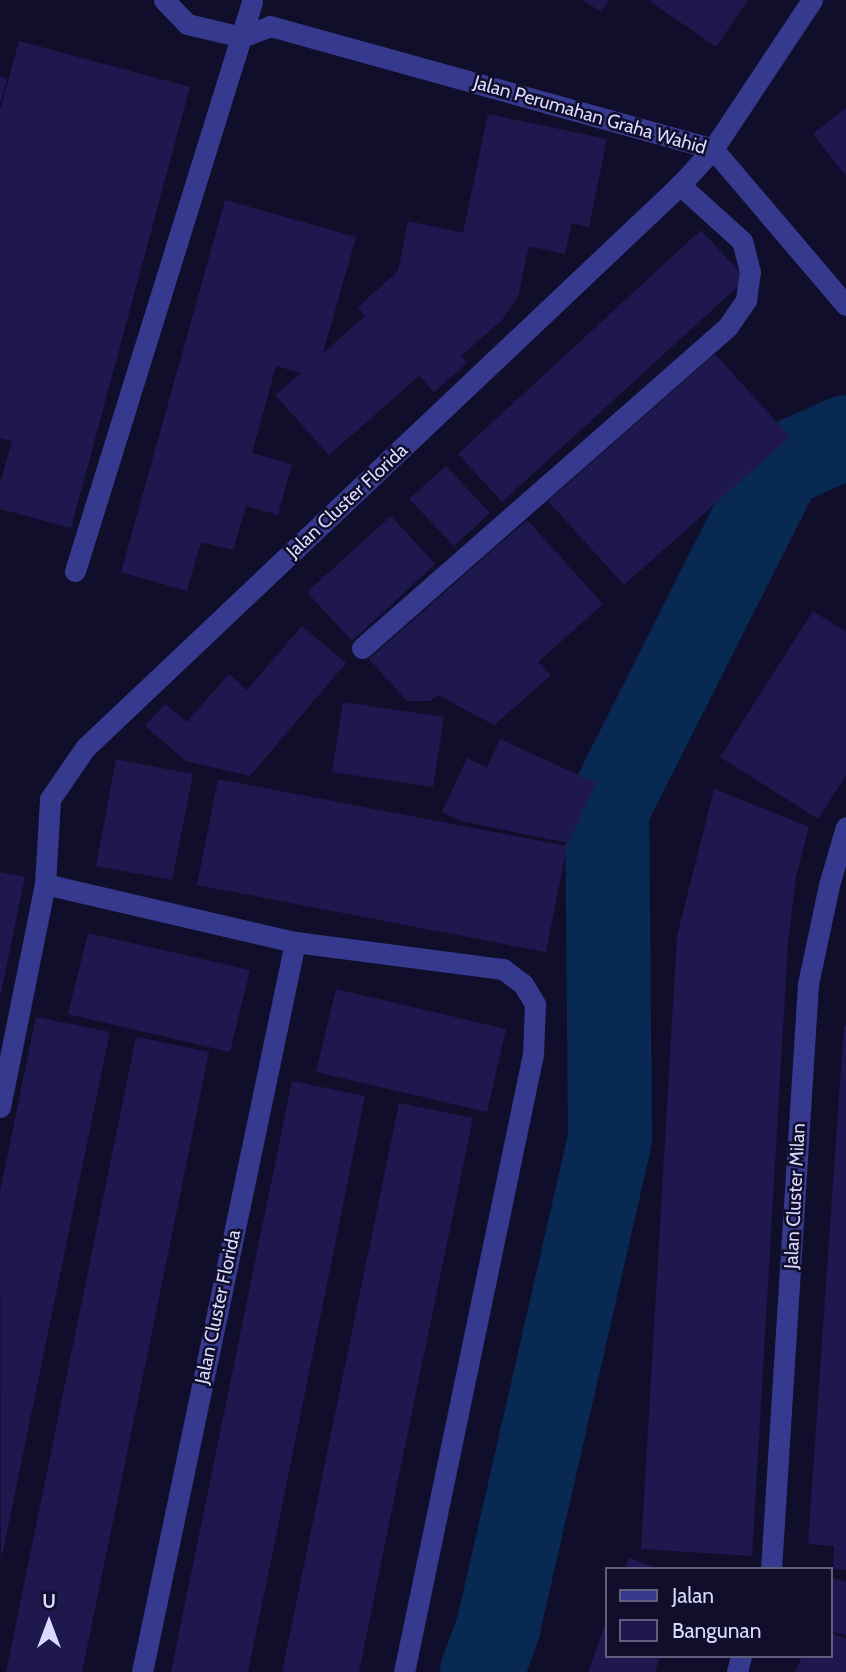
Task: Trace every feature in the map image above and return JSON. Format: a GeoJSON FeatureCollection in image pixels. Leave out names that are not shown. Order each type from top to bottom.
{"type":"FeatureCollection","features":[{"type":"Feature","properties":{"kind":"street"},"geometry":{"type":"LineString","coordinates":[[164,0],[187,24],[242,37],[270,26],[250,1]]}},
{"type":"Feature","properties":{"kind":"street","name":"Jalan Cluster Florida"},"geometry":{"type":"LineString","coordinates":[[0,1107],[45,884],[50,799],[85,748],[680,185],[713,149],[812,0]]}},
{"type":"Feature","properties":{"kind":"street"},"geometry":{"type":"LineString","coordinates":[[75,571],[242,37],[250,1]]}},
{"type":"Feature","properties":{"kind":"street","name":"Jalan Perumahan Graha Wahid"},"geometry":{"type":"LineString","coordinates":[[270,26],[713,149],[846,305]]}},
{"type":"Feature","properties":{"kind":"street"},"geometry":{"type":"LineString","coordinates":[[362,648],[728,326],[746,300],[750,272],[742,241],[680,185]]}},
{"type":"Feature","properties":{"kind":"street","name":"Jalan Cluster Milan"},"geometry":{"type":"LineString","coordinates":[[771,1567],[808,984],[829,885],[846,827]]}},
{"type":"Feature","properties":{"kind":"street"},"geometry":{"type":"LineString","coordinates":[[45,884],[295,942],[503,969],[523,984],[535,1004],[533,1054],[404,1672]]}},
{"type":"Feature","properties":{"kind":"street","name":"Jalan Cluster Florida"},"geometry":{"type":"LineString","coordinates":[[142,1672],[295,942]]}},
{"type":"Feature","properties":{"kind":"building"},"geometry":{"type":"Polygon","coordinates":[[[583,0],[609,0],[601,12],[583,0]]]}},
{"type":"Feature","properties":{"kind":"building"},"geometry":{"type":"Polygon","coordinates":[[[748,0],[716,47],[651,2],[748,0]]]}},
{"type":"Feature","properties":{"kind":"building"},"geometry":{"type":"Polygon","coordinates":[[[19,41],[190,87],[71,528],[0,509],[0,484],[12,441],[0,438],[0,110],[19,41]]]}},
{"type":"Feature","properties":{"kind":"building"},"geometry":{"type":"Polygon","coordinates":[[[0,77],[7,79],[1,102],[0,102],[0,77]]]}},
{"type":"Feature","properties":{"kind":"building"},"geometry":{"type":"Polygon","coordinates":[[[846,108],[846,176],[813,134],[846,108]]]}},
{"type":"Feature","properties":{"kind":"building"},"geometry":{"type":"Polygon","coordinates":[[[488,114],[607,139],[589,227],[572,223],[565,254],[529,246],[518,297],[502,320],[461,356],[467,363],[434,392],[419,376],[329,455],[275,395],[301,373],[276,366],[252,453],[292,464],[278,515],[246,506],[233,550],[201,542],[187,591],[121,572],[225,200],[356,237],[323,353],[365,316],[358,307],[398,271],[408,221],[463,233],[488,114]]]}},
{"type":"Feature","properties":{"kind":"building"},"geometry":{"type":"Polygon","coordinates":[[[701,230],[746,279],[502,502],[458,454],[701,230]]]}},
{"type":"Feature","properties":{"kind":"building"},"geometry":{"type":"Polygon","coordinates":[[[715,354],[790,437],[624,585],[548,501],[715,354]]]}},
{"type":"Feature","properties":{"kind":"building"},"geometry":{"type":"Polygon","coordinates":[[[446,466],[490,513],[454,546],[409,499],[446,466]]]}},
{"type":"Feature","properties":{"kind":"building"},"geometry":{"type":"Polygon","coordinates":[[[391,516],[435,564],[352,641],[307,592],[391,516]]]}},
{"type":"Feature","properties":{"kind":"building"},"geometry":{"type":"Polygon","coordinates":[[[527,520],[603,604],[538,662],[551,675],[494,725],[438,695],[430,701],[407,701],[369,659],[527,520]]]}},
{"type":"Feature","properties":{"kind":"building"},"geometry":{"type":"Polygon","coordinates":[[[813,611],[846,632],[846,775],[818,819],[720,757],[813,611]]]}},
{"type":"Feature","properties":{"kind":"building"},"geometry":{"type":"Polygon","coordinates":[[[302,626],[346,663],[250,776],[186,761],[145,726],[165,704],[187,722],[229,674],[247,690],[302,626]]]}},
{"type":"Feature","properties":{"kind":"building"},"geometry":{"type":"Polygon","coordinates":[[[343,702],[444,717],[433,787],[332,772],[343,702]]]}},
{"type":"Feature","properties":{"kind":"building"},"geometry":{"type":"Polygon","coordinates":[[[500,739],[596,783],[568,843],[461,821],[442,812],[467,758],[487,768],[500,739]]]}},
{"type":"Feature","properties":{"kind":"building"},"geometry":{"type":"Polygon","coordinates":[[[116,759],[193,774],[172,880],[96,866],[116,759]]]}},
{"type":"Feature","properties":{"kind":"building"},"geometry":{"type":"Polygon","coordinates":[[[218,779],[567,846],[546,952],[197,885],[218,779]]]}},
{"type":"Feature","properties":{"kind":"building"},"geometry":{"type":"Polygon","coordinates":[[[714,789],[809,827],[796,877],[788,943],[752,1556],[641,1549],[677,936],[714,789]]]}},
{"type":"Feature","properties":{"kind":"building"},"geometry":{"type":"Polygon","coordinates":[[[0,872],[25,877],[1,993],[0,993],[0,872]]]}},
{"type":"Feature","properties":{"kind":"building"},"geometry":{"type":"Polygon","coordinates":[[[88,933],[250,970],[230,1052],[68,1014],[88,933]]]}},
{"type":"Feature","properties":{"kind":"building"},"geometry":{"type":"Polygon","coordinates":[[[336,989],[506,1029],[487,1112],[316,1072],[336,989]]]}},
{"type":"Feature","properties":{"kind":"building"},"geometry":{"type":"Polygon","coordinates":[[[36,1017],[110,1032],[1,1561],[0,1192],[36,1017]]]}},
{"type":"Feature","properties":{"kind":"building"},"geometry":{"type":"Polygon","coordinates":[[[844,1025],[846,1570],[833,1569],[834,1546],[808,1544],[844,1025]]]}},
{"type":"Feature","properties":{"kind":"building"},"geometry":{"type":"Polygon","coordinates":[[[136,1037],[209,1052],[157,1308],[82,1672],[6,1672],[136,1037]]]}},
{"type":"Feature","properties":{"kind":"building"},"geometry":{"type":"Polygon","coordinates":[[[292,1081],[365,1096],[274,1546],[248,1672],[171,1672],[292,1081]]]}},
{"type":"Feature","properties":{"kind":"building"},"geometry":{"type":"Polygon","coordinates":[[[399,1103],[473,1118],[359,1672],[282,1672],[399,1103]]]}},
{"type":"Feature","properties":{"kind":"building"},"geometry":{"type":"Polygon","coordinates":[[[629,1558],[654,1567],[626,1567],[629,1558]]]}},
{"type":"Feature","properties":{"kind":"building"},"geometry":{"type":"Polygon","coordinates":[[[832,1578],[846,1582],[846,1635],[832,1632],[832,1578]]]}},
{"type":"Feature","properties":{"kind":"building"},"geometry":{"type":"Polygon","coordinates":[[[604,1628],[604,1658],[659,1658],[655,1672],[588,1672],[604,1628]]]}},
{"type":"Feature","properties":{"kind":"building"},"geometry":{"type":"Polygon","coordinates":[[[832,1633],[846,1639],[846,1672],[795,1672],[801,1658],[832,1658],[832,1633]]]}},
{"type":"Feature","properties":{"kind":"waterway"},"geometry":{"type":"LineString","coordinates":[[482,1672],[498,1628],[610,1139],[607,810],[781,466],[846,437]]}}]}
